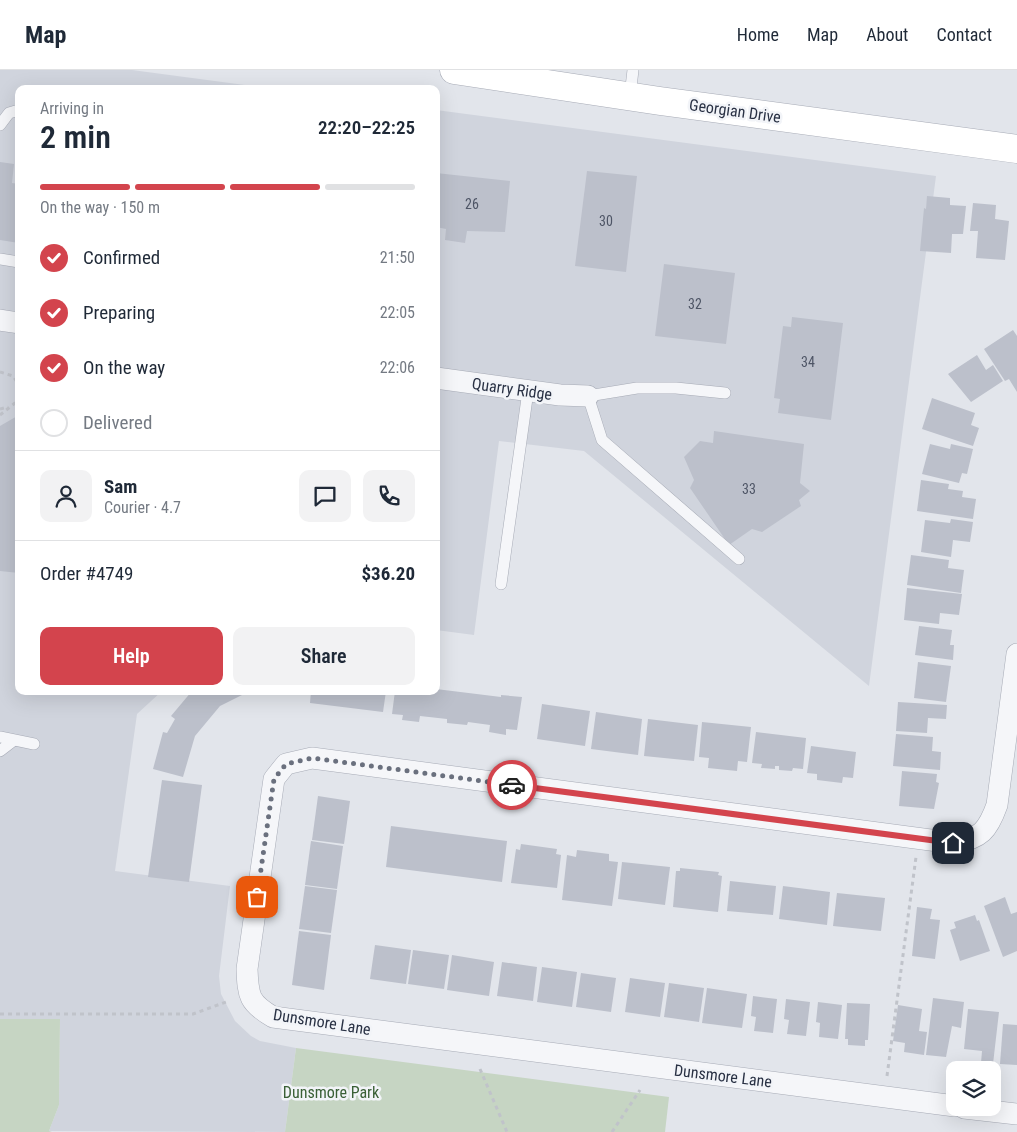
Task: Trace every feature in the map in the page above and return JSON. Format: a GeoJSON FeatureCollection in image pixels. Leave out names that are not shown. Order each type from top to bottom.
{"type":"FeatureCollection","features":[{"type":"Feature","properties":{"kind":"main road","name":"Georgian Drive"},"geometry":{"type":"LineString","coordinates":[[454,70],[632,83],[1017,148]]}},
{"type":"Feature","properties":{"kind":"street"},"geometry":{"type":"LineString","coordinates":[[0,320],[15,322]]}},
{"type":"Feature","properties":{"kind":"street","name":"Quarry Ridge"},"geometry":{"type":"LineString","coordinates":[[440,379],[560,395],[588,396]]}},
{"type":"Feature","properties":{"kind":"street","name":"Dunsmore Lane"},"geometry":{"type":"LineString","coordinates":[[946,1105],[273,1017],[258,1009],[250,997],[247,969],[274,779],[286,764],[312,758],[918,839],[953,843],[966,841],[980,834],[991,824],[997,805],[1017,654]]}},
{"type":"Feature","properties":{"kind":"street"},"geometry":{"type":"LineString","coordinates":[[1001,1112],[1017,1114]]}},
{"type":"Feature","properties":{"kind":"lane"},"geometry":{"type":"LineString","coordinates":[[0,125],[9,113],[15,111]]}},
{"type":"Feature","properties":{"kind":"lane"},"geometry":{"type":"LineString","coordinates":[[0,259],[15,261]]}},
{"type":"Feature","properties":{"kind":"lane"},"geometry":{"type":"LineString","coordinates":[[725,393],[676,388],[647,388],[588,396],[602,440],[738,559]]}},
{"type":"Feature","properties":{"kind":"lane"},"geometry":{"type":"LineString","coordinates":[[501,584],[528,391]]}},
{"type":"Feature","properties":{"kind":"lane"},"geometry":{"type":"LineString","coordinates":[[0,737],[34,744]]}},
{"type":"Feature","properties":{"kind":"lane"},"geometry":{"type":"LineString","coordinates":[[0,751],[13,741]]}},
{"type":"Feature","properties":{"kind":"path"},"geometry":{"type":"LineString","coordinates":[[0,372],[13,376],[15,379]]}},
{"type":"Feature","properties":{"kind":"path"},"geometry":{"type":"LineString","coordinates":[[0,415],[15,401]]}},
{"type":"Feature","properties":{"kind":"path"},"geometry":{"type":"LineString","coordinates":[[0,409],[10,407]]}},
{"type":"Feature","properties":{"kind":"path"},"geometry":{"type":"LineString","coordinates":[[884,1097],[918,839]]}},
{"type":"Feature","properties":{"kind":"path"},"geometry":{"type":"LineString","coordinates":[[0,1014],[193,1014],[226,1002]]}},
{"type":"Feature","properties":{"kind":"path"},"geometry":{"type":"LineString","coordinates":[[480,1069],[508,1132]]}},
{"type":"Feature","properties":{"kind":"path"},"geometry":{"type":"LineString","coordinates":[[612,1132],[640,1090]]}},
{"type":"Feature","properties":{"kind":"shaded area"},"geometry":{"type":"Polygon","coordinates":[[[0,70],[132,70],[244,85],[15,85],[15,695],[158,695],[137,714],[115,871],[230,886],[219,976],[221,994],[235,1021],[251,1036],[260,1041],[296,1048],[285,1132],[49,1131],[59,1105],[60,1019],[0,1019],[0,70]]]}},
{"type":"Feature","properties":{"kind":"shaded area"},"geometry":{"type":"Polygon","coordinates":[[[440,111],[936,176],[869,686],[584,451],[499,441],[474,635],[440,631],[440,111]]]}},
{"type":"Feature","properties":{"kind":"green space"},"geometry":{"type":"Polygon","coordinates":[[[0,1019],[60,1019],[59,1105],[49,1131],[52,1132],[0,1132],[0,1019]]]}},
{"type":"Feature","properties":{"kind":"green space","name":"Dunsmore Park"},"geometry":{"type":"Polygon","coordinates":[[[296,1048],[669,1097],[665,1132],[285,1132],[296,1048]]]}},
{"type":"Feature","properties":{"kind":"building"},"geometry":{"type":"Polygon","coordinates":[[[0,162],[14,164],[12,183],[15,183],[15,242],[0,240],[0,162]]]}},
{"type":"Feature","properties":{"kind":"building"},"geometry":{"type":"Polygon","coordinates":[[[587,171],[637,176],[626,272],[575,266],[587,171]]]}},
{"type":"Feature","properties":{"kind":"building"},"geometry":{"type":"Polygon","coordinates":[[[440,173],[510,181],[505,232],[467,231],[465,243],[445,240],[446,229],[440,228],[440,173]]]}},
{"type":"Feature","properties":{"kind":"building"},"geometry":{"type":"Polygon","coordinates":[[[927,196],[950,198],[950,205],[966,206],[963,234],[952,234],[951,253],[920,251],[927,196]]]}},
{"type":"Feature","properties":{"kind":"building"},"geometry":{"type":"Polygon","coordinates":[[[973,203],[996,205],[995,219],[1009,221],[1005,260],[976,258],[978,231],[970,231],[973,203]]]}},
{"type":"Feature","properties":{"kind":"building"},"geometry":{"type":"Polygon","coordinates":[[[664,264],[735,273],[726,344],[655,336],[664,264]]]}},
{"type":"Feature","properties":{"kind":"building"},"geometry":{"type":"Polygon","coordinates":[[[792,317],[843,323],[831,420],[778,413],[780,399],[774,398],[783,326],[791,327],[792,317]]]}},
{"type":"Feature","properties":{"kind":"building"},"geometry":{"type":"Polygon","coordinates":[[[1013,330],[1017,336],[1017,392],[1009,379],[1005,381],[984,349],[1013,330]]]}},
{"type":"Feature","properties":{"kind":"building"},"geometry":{"type":"Polygon","coordinates":[[[977,355],[986,370],[993,365],[1003,381],[971,402],[948,374],[977,355]]]}},
{"type":"Feature","properties":{"kind":"building"},"geometry":{"type":"Polygon","coordinates":[[[932,398],[975,413],[971,425],[979,428],[973,446],[922,429],[932,398]]]}},
{"type":"Feature","properties":{"kind":"building"},"geometry":{"type":"Polygon","coordinates":[[[15,417],[15,573],[0,571],[0,426],[15,417]]]}},
{"type":"Feature","properties":{"kind":"building"},"geometry":{"type":"Polygon","coordinates":[[[714,431],[804,444],[800,483],[810,491],[799,500],[801,506],[762,532],[752,529],[729,545],[690,488],[694,480],[684,457],[700,441],[713,443],[714,431]]]}},
{"type":"Feature","properties":{"kind":"building"},"geometry":{"type":"Polygon","coordinates":[[[930,444],[950,449],[951,444],[973,449],[967,474],[962,473],[959,483],[922,474],[930,444]]]}},
{"type":"Feature","properties":{"kind":"building"},"geometry":{"type":"Polygon","coordinates":[[[921,480],[949,484],[948,489],[963,491],[962,497],[976,499],[973,519],[917,511],[921,480]]]}},
{"type":"Feature","properties":{"kind":"building"},"geometry":{"type":"Polygon","coordinates":[[[951,519],[973,522],[970,542],[953,540],[951,557],[921,552],[925,520],[950,523],[951,519]]]}},
{"type":"Feature","properties":{"kind":"building"},"geometry":{"type":"Polygon","coordinates":[[[911,555],[949,560],[948,568],[964,570],[961,593],[907,585],[911,555]]]}},
{"type":"Feature","properties":{"kind":"building"},"geometry":{"type":"Polygon","coordinates":[[[907,588],[962,594],[959,615],[940,613],[939,624],[904,620],[907,588]]]}},
{"type":"Feature","properties":{"kind":"building"},"geometry":{"type":"Polygon","coordinates":[[[919,626],[952,630],[950,645],[954,645],[953,660],[915,655],[919,626]]]}},
{"type":"Feature","properties":{"kind":"building"},"geometry":{"type":"Polygon","coordinates":[[[918,662],[951,666],[946,702],[914,698],[918,662]]]}},
{"type":"Feature","properties":{"kind":"building"},"geometry":{"type":"Polygon","coordinates":[[[440,689],[501,697],[501,695],[522,697],[517,730],[506,729],[506,735],[489,732],[490,725],[468,722],[467,725],[447,723],[447,719],[420,716],[419,722],[402,720],[403,715],[392,714],[394,695],[440,695],[440,689]]]}},
{"type":"Feature","properties":{"kind":"building"},"geometry":{"type":"Polygon","coordinates":[[[189,695],[242,695],[220,706],[195,736],[183,777],[153,769],[163,732],[167,733],[175,719],[171,716],[189,695]]]}},
{"type":"Feature","properties":{"kind":"building"},"geometry":{"type":"Polygon","coordinates":[[[311,695],[385,695],[383,712],[310,703],[311,695]]]}},
{"type":"Feature","properties":{"kind":"building"},"geometry":{"type":"Polygon","coordinates":[[[898,702],[947,705],[946,719],[928,718],[927,733],[896,731],[898,702]]]}},
{"type":"Feature","properties":{"kind":"building"},"geometry":{"type":"Polygon","coordinates":[[[542,704],[590,711],[585,746],[537,739],[542,704]]]}},
{"type":"Feature","properties":{"kind":"building"},"geometry":{"type":"Polygon","coordinates":[[[596,712],[642,719],[638,755],[591,749],[596,712]]]}},
{"type":"Feature","properties":{"kind":"building"},"geometry":{"type":"Polygon","coordinates":[[[648,719],[698,725],[694,761],[644,756],[648,719]]]}},
{"type":"Feature","properties":{"kind":"building"},"geometry":{"type":"Polygon","coordinates":[[[702,722],[751,727],[747,762],[738,761],[737,771],[708,768],[709,758],[699,757],[702,722]]]}},
{"type":"Feature","properties":{"kind":"building"},"geometry":{"type":"Polygon","coordinates":[[[756,732],[806,738],[803,769],[793,768],[792,771],[779,770],[779,766],[775,766],[775,769],[761,768],[762,764],[752,763],[756,732]]]}},
{"type":"Feature","properties":{"kind":"building"},"geometry":{"type":"Polygon","coordinates":[[[896,734],[933,737],[932,751],[941,752],[940,770],[893,766],[896,734]]]}},
{"type":"Feature","properties":{"kind":"building"},"geometry":{"type":"Polygon","coordinates":[[[811,746],[856,752],[853,778],[843,777],[842,783],[817,780],[817,774],[807,773],[811,746]]]}},
{"type":"Feature","properties":{"kind":"building"},"geometry":{"type":"Polygon","coordinates":[[[902,771],[937,774],[936,782],[939,783],[934,809],[899,806],[902,771]]]}},
{"type":"Feature","properties":{"kind":"building"},"geometry":{"type":"Polygon","coordinates":[[[162,780],[202,785],[189,882],[148,877],[162,780]]]}},
{"type":"Feature","properties":{"kind":"building"},"geometry":{"type":"Polygon","coordinates":[[[318,796],[350,801],[344,844],[312,840],[318,796]]]}},
{"type":"Feature","properties":{"kind":"building"},"geometry":{"type":"Polygon","coordinates":[[[391,826],[507,841],[502,882],[386,867],[391,826]]]}},
{"type":"Feature","properties":{"kind":"building"},"geometry":{"type":"Polygon","coordinates":[[[311,841],[343,846],[337,889],[305,885],[311,841]]]}},
{"type":"Feature","properties":{"kind":"building"},"geometry":{"type":"Polygon","coordinates":[[[521,844],[557,849],[556,854],[561,855],[557,888],[511,883],[516,849],[520,850],[521,844]]]}},
{"type":"Feature","properties":{"kind":"building"},"geometry":{"type":"Polygon","coordinates":[[[577,850],[609,854],[609,861],[618,862],[612,906],[562,900],[567,855],[576,857],[577,850]]]}},
{"type":"Feature","properties":{"kind":"building"},"geometry":{"type":"Polygon","coordinates":[[[622,862],[670,867],[665,905],[618,899],[622,862]]]}},
{"type":"Feature","properties":{"kind":"building"},"geometry":{"type":"Polygon","coordinates":[[[680,868],[719,872],[718,875],[722,876],[718,912],[673,907],[676,871],[680,871],[680,868]]]}},
{"type":"Feature","properties":{"kind":"building"},"geometry":{"type":"Polygon","coordinates":[[[730,881],[776,886],[773,915],[727,911],[730,881]]]}},
{"type":"Feature","properties":{"kind":"building"},"geometry":{"type":"Polygon","coordinates":[[[305,886],[337,890],[331,933],[299,929],[305,886]]]}},
{"type":"Feature","properties":{"kind":"building"},"geometry":{"type":"Polygon","coordinates":[[[783,886],[830,892],[827,925],[779,919],[783,886]]]}},
{"type":"Feature","properties":{"kind":"building"},"geometry":{"type":"Polygon","coordinates":[[[837,893],[885,898],[881,931],[833,926],[837,893]]]}},
{"type":"Feature","properties":{"kind":"building"},"geometry":{"type":"Polygon","coordinates":[[[1005,897],[1011,914],[1017,912],[1017,951],[1003,957],[984,906],[1005,897]]]}},
{"type":"Feature","properties":{"kind":"building"},"geometry":{"type":"Polygon","coordinates":[[[917,907],[932,909],[930,919],[940,920],[935,959],[912,956],[917,907]]]}},
{"type":"Feature","properties":{"kind":"building"},"geometry":{"type":"Polygon","coordinates":[[[975,915],[977,921],[979,920],[990,951],[960,961],[950,930],[956,928],[954,922],[975,915]]]}},
{"type":"Feature","properties":{"kind":"building"},"geometry":{"type":"Polygon","coordinates":[[[299,931],[331,935],[324,990],[292,985],[299,931]]]}},
{"type":"Feature","properties":{"kind":"building"},"geometry":{"type":"Polygon","coordinates":[[[375,945],[411,950],[406,984],[370,979],[375,945]]]}},
{"type":"Feature","properties":{"kind":"building"},"geometry":{"type":"Polygon","coordinates":[[[413,950],[449,955],[444,989],[408,984],[413,950]]]}},
{"type":"Feature","properties":{"kind":"building"},"geometry":{"type":"Polygon","coordinates":[[[452,955],[494,962],[489,996],[447,990],[452,955]]]}},
{"type":"Feature","properties":{"kind":"building"},"geometry":{"type":"Polygon","coordinates":[[[502,962],[537,967],[533,1001],[497,996],[502,962]]]}},
{"type":"Feature","properties":{"kind":"building"},"geometry":{"type":"Polygon","coordinates":[[[542,967],[577,972],[572,1007],[537,1002],[542,967]]]}},
{"type":"Feature","properties":{"kind":"building"},"geometry":{"type":"Polygon","coordinates":[[[581,973],[616,978],[611,1012],[576,1007],[581,973]]]}},
{"type":"Feature","properties":{"kind":"building"},"geometry":{"type":"Polygon","coordinates":[[[630,978],[665,983],[660,1017],[625,1012],[630,978]]]}},
{"type":"Feature","properties":{"kind":"building"},"geometry":{"type":"Polygon","coordinates":[[[669,983],[704,988],[699,1022],[664,1017],[669,983]]]}},
{"type":"Feature","properties":{"kind":"building"},"geometry":{"type":"Polygon","coordinates":[[[707,988],[747,994],[742,1028],[702,1023],[707,988]]]}},
{"type":"Feature","properties":{"kind":"building"},"geometry":{"type":"Polygon","coordinates":[[[753,996],[777,999],[773,1033],[754,1031],[756,1017],[751,1016],[753,996]]]}},
{"type":"Feature","properties":{"kind":"building"},"geometry":{"type":"Polygon","coordinates":[[[933,998],[964,1002],[961,1028],[952,1026],[946,1057],[926,1055],[933,998]]]}},
{"type":"Feature","properties":{"kind":"building"},"geometry":{"type":"Polygon","coordinates":[[[786,999],[810,1002],[806,1036],[787,1034],[789,1020],[784,1019],[786,999]]]}},
{"type":"Feature","properties":{"kind":"building"},"geometry":{"type":"Polygon","coordinates":[[[818,1002],[842,1005],[838,1039],[819,1037],[820,1023],[816,1022],[818,1002]]]}},
{"type":"Feature","properties":{"kind":"building"},"geometry":{"type":"Polygon","coordinates":[[[847,1003],[870,1004],[868,1040],[865,1040],[865,1046],[848,1045],[848,1039],[845,1039],[847,1003]]]}},
{"type":"Feature","properties":{"kind":"building"},"geometry":{"type":"Polygon","coordinates":[[[898,1005],[922,1009],[919,1031],[927,1032],[924,1055],[904,1052],[905,1043],[893,1041],[898,1005]]]}},
{"type":"Feature","properties":{"kind":"building"},"geometry":{"type":"Polygon","coordinates":[[[968,1009],[999,1012],[993,1061],[981,1061],[982,1051],[964,1049],[968,1009]]]}},
{"type":"Feature","properties":{"kind":"building"},"geometry":{"type":"Polygon","coordinates":[[[1003,1024],[1017,1025],[1017,1065],[1001,1064],[1003,1024]]]}},
{"type":"Feature","properties":{"kind":"way so far"},"geometry":{"type":"LineString","coordinates":[[257,897],[274,779],[279,770],[286,764],[312,758],[512,785]]}},
{"type":"Feature","properties":{"kind":"route"},"geometry":{"type":"LineString","coordinates":[[512,785],[953,843]]}}]}
